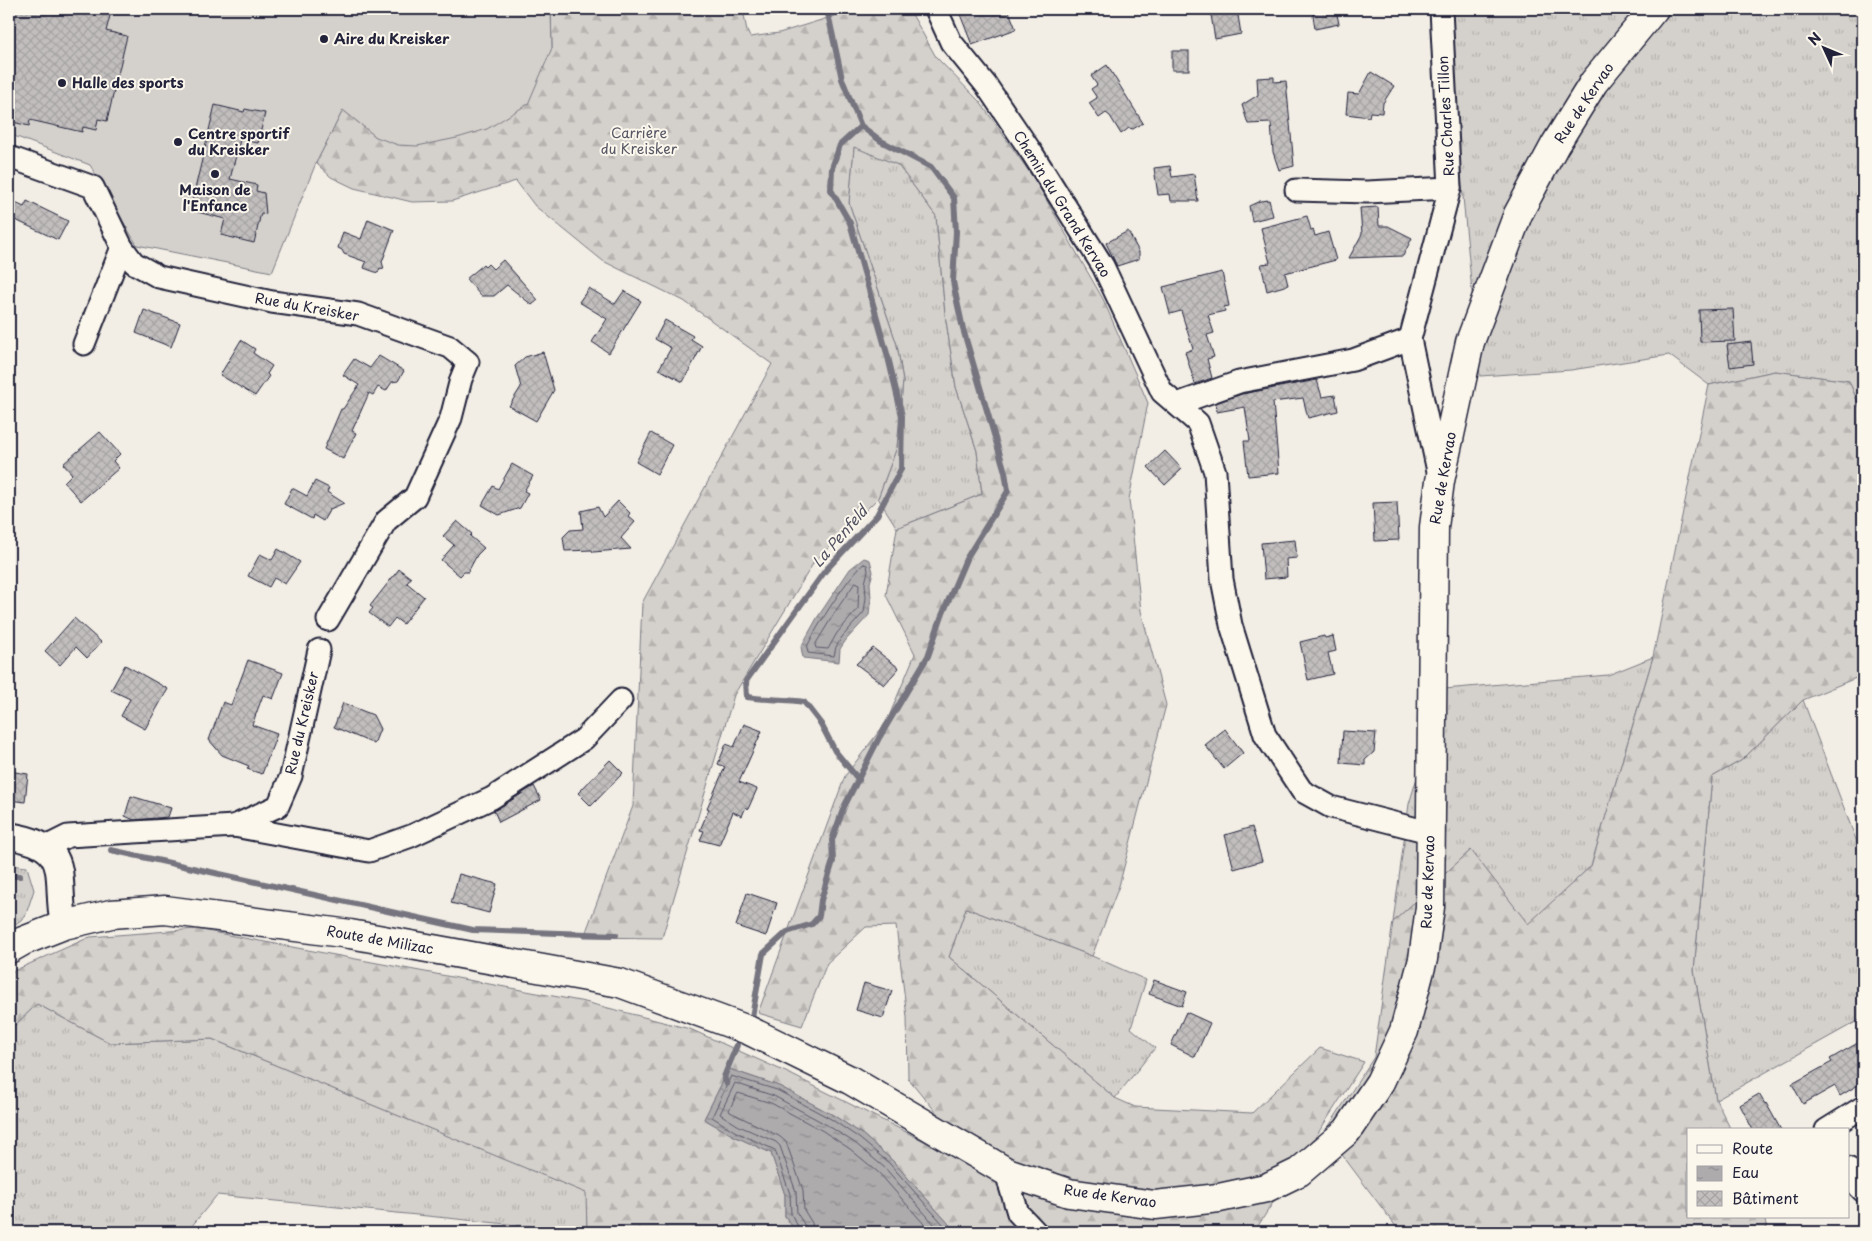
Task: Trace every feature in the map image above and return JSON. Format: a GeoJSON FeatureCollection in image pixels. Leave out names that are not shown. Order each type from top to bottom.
{"type":"FeatureCollection","features":[{"type":"Feature","properties":{"kind":"main road","name":"Rue de Kervao"},"geometry":{"type":"LineString","coordinates":[[748,1030],[850,1080],[1007,1172],[1069,1193],[1155,1205],[1220,1198],[1266,1188],[1299,1172],[1347,1131],[1380,1082],[1404,1031],[1424,950],[1430,908],[1429,832],[1434,527],[1440,481],[1470,342],[1518,214],[1555,145],[1594,82],[1654,9]]}},
{"type":"Feature","properties":{"kind":"main road","name":"Route de Milizac"},"geometry":{"type":"LineString","coordinates":[[9,949],[23,941],[64,925],[111,914],[165,910],[350,934],[620,983],[748,1030]]}},
{"type":"Feature","properties":{"kind":"street","name":"Chemin du Grand Kervao"},"geometry":{"type":"LineString","coordinates":[[936,9],[951,42],[986,85],[1103,266],[1162,392],[1198,423],[1215,472],[1222,579],[1230,625],[1265,735],[1302,791],[1331,807],[1429,832]]}},
{"type":"Feature","properties":{"kind":"street","name":"Rue Charles Tillon"},"geometry":{"type":"LineString","coordinates":[[1410,339],[1450,188],[1441,9]]}},
{"type":"Feature","properties":{"kind":"street","name":"Rue du Kreisker"},"geometry":{"type":"LineString","coordinates":[[9,157],[93,187],[122,247],[134,263],[159,277],[272,302],[358,314],[450,347],[468,362],[461,379],[451,418],[415,497],[386,521],[328,620]]}},
{"type":"Feature","properties":{"kind":"street"},"geometry":{"type":"LineString","coordinates":[[1296,190],[1367,192],[1450,188]]}},
{"type":"Feature","properties":{"kind":"street"},"geometry":{"type":"LineString","coordinates":[[84,344],[122,247]]}},
{"type":"Feature","properties":{"kind":"street"},"geometry":{"type":"LineString","coordinates":[[1177,404],[1239,382],[1354,360],[1410,339],[1440,481]]}},
{"type":"Feature","properties":{"kind":"street","name":"Rue du Kreisker"},"geometry":{"type":"LineString","coordinates":[[234,826],[278,806],[291,776],[319,650]]}},
{"type":"Feature","properties":{"kind":"street"},"geometry":{"type":"LineString","coordinates":[[46,847],[68,836],[234,826],[369,851],[411,836],[492,798],[584,739],[620,700]]}},
{"type":"Feature","properties":{"kind":"street"},"geometry":{"type":"LineString","coordinates":[[9,836],[46,847],[54,856],[58,869],[61,912],[64,925]]}},
{"type":"Feature","properties":{"kind":"street"},"geometry":{"type":"LineString","coordinates":[[1829,1128],[1863,1108]]}},
{"type":"Feature","properties":{"kind":"street"},"geometry":{"type":"LineString","coordinates":[[1850,1171],[1863,1191]]}},
{"type":"Feature","properties":{"kind":"street"},"geometry":{"type":"LineString","coordinates":[[1007,1172],[1018,1213],[1036,1232]]}},
{"type":"Feature","properties":{"kind":"green space","name":"Centre sportif du Kreisker"},"geometry":{"type":"Polygon","coordinates":[[[9,9],[551,9],[552,48],[528,104],[487,129],[457,138],[417,146],[398,145],[376,137],[343,110],[316,163],[272,272],[137,245],[90,165],[9,134],[9,9]]]}},
{"type":"Feature","properties":{"kind":"green space","name":"Carrière du Kreisker"},"geometry":{"type":"Polygon","coordinates":[[[551,9],[743,9],[750,37],[779,33],[857,9],[909,9],[936,57],[980,102],[1035,180],[1103,299],[1148,403],[1129,499],[1141,611],[1166,705],[1119,886],[1092,956],[966,908],[949,957],[1115,1098],[1135,1107],[1252,1113],[1320,1048],[1364,1062],[1254,1232],[956,1232],[892,1160],[862,1134],[833,1115],[779,1086],[729,1069],[704,1119],[734,1136],[771,1153],[785,1195],[785,1216],[796,1232],[587,1232],[586,1193],[212,1039],[110,1043],[37,1004],[12,1028],[11,1071],[9,1077],[9,973],[90,937],[196,929],[585,1002],[690,1029],[788,1073],[930,1144],[941,1118],[908,1078],[907,1017],[896,926],[866,927],[827,963],[802,1026],[758,1013],[845,776],[887,721],[915,654],[886,595],[897,528],[982,494],[977,451],[956,387],[945,314],[936,216],[898,165],[854,147],[849,203],[897,345],[903,381],[897,447],[878,498],[814,562],[734,695],[662,938],[584,937],[633,806],[642,603],[772,364],[684,301],[603,261],[535,206],[516,181],[452,201],[412,202],[354,188],[331,177],[316,163],[343,110],[376,137],[552,48],[551,9]]]}},
{"type":"Feature","properties":{"kind":"green space"},"geometry":{"type":"Polygon","coordinates":[[[1451,9],[1863,9],[1863,415],[1849,381],[1775,371],[1709,385],[1669,355],[1571,370],[1480,376],[1448,39],[1451,9]]]}},
{"type":"Feature","properties":{"kind":"green space"},"geometry":{"type":"Polygon","coordinates":[[[854,146],[898,165],[936,216],[945,314],[956,387],[977,451],[982,494],[897,528],[878,498],[897,447],[903,381],[897,345],[849,203],[854,146]]]}},
{"type":"Feature","properties":{"kind":"green space"},"geometry":{"type":"Polygon","coordinates":[[[1775,371],[1849,381],[1863,415],[1863,675],[1803,700],[1742,760],[1712,777],[1694,970],[1716,1100],[1730,1128],[1687,1128],[1687,1218],[1764,1218],[1768,1232],[1400,1232],[1325,1132],[1374,1057],[1393,922],[1471,850],[1528,924],[1591,866],[1653,657],[1709,385],[1775,371]]]}},
{"type":"Feature","properties":{"kind":"green space"},"geometry":{"type":"Polygon","coordinates":[[[1653,657],[1591,866],[1528,925],[1471,850],[1393,922],[1409,804],[1444,689],[1608,675],[1653,657]]]}},
{"type":"Feature","properties":{"kind":"green space"},"geometry":{"type":"Polygon","coordinates":[[[1803,700],[1863,858],[1863,1018],[1716,1100],[1694,970],[1712,777],[1742,760],[1803,700]]]}},
{"type":"Feature","properties":{"kind":"green space"},"geometry":{"type":"Polygon","coordinates":[[[9,865],[27,867],[34,890],[25,917],[9,929],[9,865]]]}},
{"type":"Feature","properties":{"kind":"green space"},"geometry":{"type":"Polygon","coordinates":[[[966,908],[1092,956],[1146,980],[1131,1028],[1155,1048],[1115,1098],[949,957],[966,908]]]}},
{"type":"Feature","properties":{"kind":"green space"},"geometry":{"type":"Polygon","coordinates":[[[37,1004],[110,1043],[212,1039],[587,1193],[587,1232],[217,1195],[187,1232],[9,1232],[9,1077],[11,1071],[12,1028],[37,1004]]]}},
{"type":"Feature","properties":{"kind":"water"},"geometry":{"type":"Polygon","coordinates":[[[864,558],[870,560],[873,572],[870,583],[869,615],[840,649],[839,662],[803,658],[801,647],[817,618],[850,569],[864,558]]]}},
{"type":"Feature","properties":{"kind":"water"},"geometry":{"type":"Polygon","coordinates":[[[729,1069],[779,1086],[833,1115],[862,1134],[892,1160],[956,1232],[796,1232],[785,1216],[785,1195],[771,1153],[734,1136],[704,1119],[729,1069]]]}},
{"type":"Feature","properties":{"kind":"building","name":"Halle des sports"},"geometry":{"type":"Polygon","coordinates":[[[9,9],[96,9],[111,12],[106,31],[127,36],[107,121],[98,119],[96,130],[83,127],[82,132],[30,120],[29,126],[9,121],[9,9]]]}},
{"type":"Feature","properties":{"kind":"building"},"geometry":{"type":"Polygon","coordinates":[[[958,9],[1008,9],[1016,29],[972,45],[958,9]]]}},
{"type":"Feature","properties":{"kind":"building"},"geometry":{"type":"Polygon","coordinates":[[[1210,9],[1237,9],[1241,34],[1215,39],[1210,9]]]}},
{"type":"Feature","properties":{"kind":"building"},"geometry":{"type":"Polygon","coordinates":[[[1312,9],[1336,9],[1339,24],[1315,29],[1312,9]]]}},
{"type":"Feature","properties":{"kind":"building"},"geometry":{"type":"Polygon","coordinates":[[[1172,51],[1189,51],[1189,70],[1172,70],[1172,51]]]}},
{"type":"Feature","properties":{"kind":"building"},"geometry":{"type":"Polygon","coordinates":[[[1107,65],[1143,123],[1133,129],[1129,128],[1121,134],[1110,116],[1106,113],[1099,118],[1089,103],[1097,98],[1091,89],[1097,85],[1091,76],[1107,65]]]}},
{"type":"Feature","properties":{"kind":"building"},"geometry":{"type":"Polygon","coordinates":[[[1371,72],[1394,86],[1383,103],[1382,113],[1370,112],[1369,117],[1346,114],[1348,93],[1359,94],[1371,72]]]}},
{"type":"Feature","properties":{"kind":"building"},"geometry":{"type":"Polygon","coordinates":[[[1274,77],[1274,82],[1286,81],[1294,166],[1279,170],[1273,152],[1271,123],[1248,124],[1242,105],[1258,95],[1257,78],[1274,77]]]}},
{"type":"Feature","properties":{"kind":"building","name":"Maison de l'Enfance"},"geometry":{"type":"Polygon","coordinates":[[[215,105],[244,112],[245,109],[265,113],[258,143],[240,140],[230,179],[257,185],[256,191],[264,193],[266,214],[261,213],[254,243],[221,235],[225,219],[190,210],[215,105]]]}},
{"type":"Feature","properties":{"kind":"building"},"geometry":{"type":"Polygon","coordinates":[[[1170,166],[1172,177],[1194,174],[1198,201],[1171,201],[1170,194],[1158,195],[1154,168],[1170,166]]]}},
{"type":"Feature","properties":{"kind":"building"},"geometry":{"type":"Polygon","coordinates":[[[9,200],[24,207],[27,201],[68,221],[58,240],[9,217],[9,200]]]}},
{"type":"Feature","properties":{"kind":"building"},"geometry":{"type":"Polygon","coordinates":[[[1269,200],[1273,216],[1252,221],[1249,206],[1260,201],[1269,200]]]}},
{"type":"Feature","properties":{"kind":"building"},"geometry":{"type":"Polygon","coordinates":[[[1378,207],[1379,226],[1388,226],[1412,238],[1403,256],[1349,258],[1362,234],[1360,208],[1378,207]]]}},
{"type":"Feature","properties":{"kind":"building"},"geometry":{"type":"Polygon","coordinates":[[[1307,216],[1315,236],[1328,232],[1336,260],[1285,273],[1288,285],[1267,291],[1261,264],[1270,263],[1261,228],[1307,216]]]}},
{"type":"Feature","properties":{"kind":"building"},"geometry":{"type":"Polygon","coordinates":[[[368,219],[394,230],[382,262],[384,269],[380,268],[378,273],[364,268],[366,262],[344,254],[338,248],[343,232],[361,239],[368,219]]]}},
{"type":"Feature","properties":{"kind":"building"},"geometry":{"type":"Polygon","coordinates":[[[1128,231],[1139,252],[1139,259],[1117,266],[1106,243],[1128,231]]]}},
{"type":"Feature","properties":{"kind":"building"},"geometry":{"type":"Polygon","coordinates":[[[503,260],[538,300],[532,305],[507,285],[494,296],[481,296],[466,279],[483,265],[485,267],[488,264],[493,269],[503,260]]]}},
{"type":"Feature","properties":{"kind":"building"},"geometry":{"type":"Polygon","coordinates":[[[1222,272],[1229,306],[1224,307],[1225,311],[1208,315],[1214,333],[1207,335],[1214,357],[1207,359],[1212,378],[1195,384],[1185,352],[1193,349],[1181,311],[1170,314],[1163,287],[1222,272]]]}},
{"type":"Feature","properties":{"kind":"building"},"geometry":{"type":"Polygon","coordinates":[[[589,288],[615,304],[624,291],[641,301],[609,353],[592,342],[607,319],[579,302],[589,288]]]}},
{"type":"Feature","properties":{"kind":"building"},"geometry":{"type":"Polygon","coordinates":[[[1733,309],[1735,341],[1700,342],[1699,310],[1733,309]]]}},
{"type":"Feature","properties":{"kind":"building"},"geometry":{"type":"Polygon","coordinates":[[[144,310],[180,323],[171,347],[136,333],[144,310]]]}},
{"type":"Feature","properties":{"kind":"building"},"geometry":{"type":"Polygon","coordinates":[[[665,320],[693,336],[691,339],[702,346],[683,382],[659,369],[671,348],[655,339],[665,320]]]}},
{"type":"Feature","properties":{"kind":"building"},"geometry":{"type":"Polygon","coordinates":[[[241,340],[255,349],[253,353],[272,366],[267,374],[269,376],[255,396],[220,375],[241,340]]]}},
{"type":"Feature","properties":{"kind":"building"},"geometry":{"type":"Polygon","coordinates":[[[1751,342],[1753,364],[1730,367],[1727,345],[1751,342]]]}},
{"type":"Feature","properties":{"kind":"building"},"geometry":{"type":"Polygon","coordinates":[[[543,352],[554,390],[536,421],[509,406],[521,387],[515,366],[525,357],[543,352]]]}},
{"type":"Feature","properties":{"kind":"building"},"geometry":{"type":"Polygon","coordinates":[[[379,356],[404,371],[398,381],[392,382],[386,391],[378,387],[373,395],[369,393],[352,431],[356,433],[343,459],[324,449],[341,409],[343,409],[359,385],[343,375],[354,359],[370,368],[379,356]]]}},
{"type":"Feature","properties":{"kind":"building"},"geometry":{"type":"Polygon","coordinates":[[[1317,380],[1322,397],[1335,395],[1338,411],[1308,418],[1303,398],[1273,402],[1279,473],[1248,476],[1244,441],[1250,441],[1245,407],[1217,412],[1216,403],[1242,394],[1317,380]]]}},
{"type":"Feature","properties":{"kind":"building"},"geometry":{"type":"Polygon","coordinates":[[[100,432],[120,454],[113,461],[119,468],[81,501],[64,482],[72,474],[63,464],[100,432]]]}},
{"type":"Feature","properties":{"kind":"building"},"geometry":{"type":"Polygon","coordinates":[[[651,433],[672,445],[657,474],[636,462],[651,433]]]}},
{"type":"Feature","properties":{"kind":"building"},"geometry":{"type":"Polygon","coordinates":[[[1165,451],[1182,469],[1165,485],[1148,467],[1165,451]]]}},
{"type":"Feature","properties":{"kind":"building"},"geometry":{"type":"Polygon","coordinates":[[[512,464],[533,476],[524,491],[528,493],[520,508],[499,515],[482,505],[493,486],[498,489],[512,464]]]}},
{"type":"Feature","properties":{"kind":"building"},"geometry":{"type":"Polygon","coordinates":[[[315,481],[329,488],[327,492],[344,503],[330,509],[323,521],[313,515],[312,519],[284,504],[292,488],[307,496],[315,481]]]}},
{"type":"Feature","properties":{"kind":"building"},"geometry":{"type":"Polygon","coordinates":[[[618,501],[630,513],[628,516],[635,522],[621,538],[631,549],[593,552],[592,550],[565,551],[563,537],[570,530],[583,529],[581,511],[598,507],[603,517],[618,501]]]}},
{"type":"Feature","properties":{"kind":"building"},"geometry":{"type":"Polygon","coordinates":[[[1397,502],[1399,540],[1375,541],[1373,503],[1397,502]]]}},
{"type":"Feature","properties":{"kind":"building"},"geometry":{"type":"Polygon","coordinates":[[[457,521],[484,548],[477,555],[468,572],[464,572],[460,576],[441,560],[454,545],[443,536],[457,521]]]}},
{"type":"Feature","properties":{"kind":"building"},"geometry":{"type":"Polygon","coordinates":[[[1295,540],[1297,558],[1286,559],[1287,577],[1264,579],[1261,543],[1295,540]]]}},
{"type":"Feature","properties":{"kind":"building"},"geometry":{"type":"Polygon","coordinates":[[[278,549],[300,562],[285,584],[274,578],[269,587],[248,576],[260,554],[272,560],[278,549]]]}},
{"type":"Feature","properties":{"kind":"building"},"geometry":{"type":"Polygon","coordinates":[[[399,569],[411,578],[407,583],[424,597],[403,624],[395,618],[388,627],[369,613],[373,608],[370,606],[399,569]]]}},
{"type":"Feature","properties":{"kind":"building"},"geometry":{"type":"Polygon","coordinates":[[[74,618],[101,642],[87,658],[76,647],[60,665],[45,651],[74,618]]]}},
{"type":"Feature","properties":{"kind":"building"},"geometry":{"type":"Polygon","coordinates":[[[1324,636],[1325,638],[1333,636],[1336,651],[1328,653],[1333,674],[1308,680],[1300,642],[1324,636]]]}},
{"type":"Feature","properties":{"kind":"building"},"geometry":{"type":"Polygon","coordinates":[[[873,648],[899,668],[884,685],[856,664],[873,648]]]}},
{"type":"Feature","properties":{"kind":"building"},"geometry":{"type":"Polygon","coordinates":[[[248,660],[283,673],[273,699],[263,695],[252,725],[277,734],[262,774],[247,769],[249,766],[222,755],[209,740],[223,702],[231,705],[248,660]]]}},
{"type":"Feature","properties":{"kind":"building"},"geometry":{"type":"Polygon","coordinates":[[[125,665],[168,689],[145,729],[121,716],[130,699],[111,690],[125,665]]]}},
{"type":"Feature","properties":{"kind":"building"},"geometry":{"type":"Polygon","coordinates":[[[343,703],[373,715],[380,729],[374,744],[334,727],[343,703]]]}},
{"type":"Feature","properties":{"kind":"building"},"geometry":{"type":"Polygon","coordinates":[[[744,724],[762,731],[739,782],[757,789],[748,809],[746,807],[742,816],[733,812],[719,845],[700,840],[704,831],[700,830],[709,809],[707,808],[725,767],[718,764],[726,744],[734,747],[744,724]]]}},
{"type":"Feature","properties":{"kind":"building"},"geometry":{"type":"Polygon","coordinates":[[[1225,729],[1243,753],[1224,769],[1205,745],[1225,729]]]}},
{"type":"Feature","properties":{"kind":"building"},"geometry":{"type":"Polygon","coordinates":[[[1343,731],[1376,733],[1374,752],[1365,760],[1365,765],[1341,763],[1343,731]]]}},
{"type":"Feature","properties":{"kind":"building"},"geometry":{"type":"Polygon","coordinates":[[[610,760],[623,773],[591,806],[578,793],[610,760]]]}},
{"type":"Feature","properties":{"kind":"building"},"geometry":{"type":"Polygon","coordinates":[[[9,771],[28,774],[25,802],[9,800],[9,771]]]}},
{"type":"Feature","properties":{"kind":"building"},"geometry":{"type":"Polygon","coordinates":[[[534,786],[541,800],[499,822],[494,811],[534,786]]]}},
{"type":"Feature","properties":{"kind":"building"},"geometry":{"type":"Polygon","coordinates":[[[131,796],[171,808],[168,817],[134,820],[125,816],[131,796]]]}},
{"type":"Feature","properties":{"kind":"building"},"geometry":{"type":"Polygon","coordinates":[[[1252,827],[1262,861],[1234,869],[1225,835],[1252,827]]]}},
{"type":"Feature","properties":{"kind":"building"},"geometry":{"type":"Polygon","coordinates":[[[459,874],[497,884],[489,913],[451,903],[459,874]]]}},
{"type":"Feature","properties":{"kind":"building"},"geometry":{"type":"Polygon","coordinates":[[[747,893],[777,903],[766,936],[736,926],[747,893]]]}},
{"type":"Feature","properties":{"kind":"building"},"geometry":{"type":"Polygon","coordinates":[[[1154,980],[1187,992],[1182,1006],[1149,994],[1154,980]]]}},
{"type":"Feature","properties":{"kind":"building"},"geometry":{"type":"Polygon","coordinates":[[[864,983],[892,991],[883,1018],[856,1010],[864,983]]]}},
{"type":"Feature","properties":{"kind":"building"},"geometry":{"type":"Polygon","coordinates":[[[1186,1012],[1210,1023],[1195,1057],[1171,1045],[1186,1012]]]}},
{"type":"Feature","properties":{"kind":"building"},"geometry":{"type":"Polygon","coordinates":[[[1863,1040],[1863,1082],[1840,1096],[1835,1086],[1803,1104],[1792,1084],[1832,1062],[1830,1059],[1863,1040]]]}},
{"type":"Feature","properties":{"kind":"building"},"geometry":{"type":"Polygon","coordinates":[[[1759,1094],[1780,1128],[1752,1128],[1740,1105],[1759,1094]]]}},
{"type":"Feature","properties":{"kind":"waterway","name":"La Penfeld"},"geometry":{"type":"LineString","coordinates":[[752,1017],[763,954],[787,932],[812,924],[819,916],[821,900],[833,861],[832,840],[844,807],[879,738],[928,656],[941,618],[966,559],[1008,491],[1005,472],[963,329],[955,292],[953,281],[956,232],[954,198],[931,167],[881,141],[861,126],[842,79],[827,9]]}},
{"type":"Feature","properties":{"kind":"waterway","name":"La Penfeld"},"geometry":{"type":"LineString","coordinates":[[859,780],[835,751],[821,724],[804,702],[747,697],[746,681],[825,571],[877,515],[901,469],[902,416],[888,357],[850,223],[831,190],[832,168],[840,145],[861,126]]}},
{"type":"Feature","properties":{"kind":"waterway"},"geometry":{"type":"LineString","coordinates":[[111,850],[473,930],[616,935]]}},
{"type":"Feature","properties":{"kind":"waterway"},"geometry":{"type":"LineString","coordinates":[[9,876],[20,876]]}},
{"type":"Feature","properties":{"kind":"waterway","name":"La Penfeld"},"geometry":{"type":"LineString","coordinates":[[727,1084],[724,1077],[737,1045]]}},
{"type":"Feature","properties":{"kind":"place","name":"Aire du Kreisker"},"geometry":{"type":"Point","coordinates":[324,39]}},
{"type":"Feature","properties":{"kind":"place","name":"Halle des sports"},"geometry":{"type":"Point","coordinates":[62,83]}},
{"type":"Feature","properties":{"kind":"place","name":"Centre sportif du Kreisker"},"geometry":{"type":"Point","coordinates":[178,142]}},
{"type":"Feature","properties":{"kind":"place","name":"Maison de l'Enfance"},"geometry":{"type":"Point","coordinates":[215,174]}}]}
